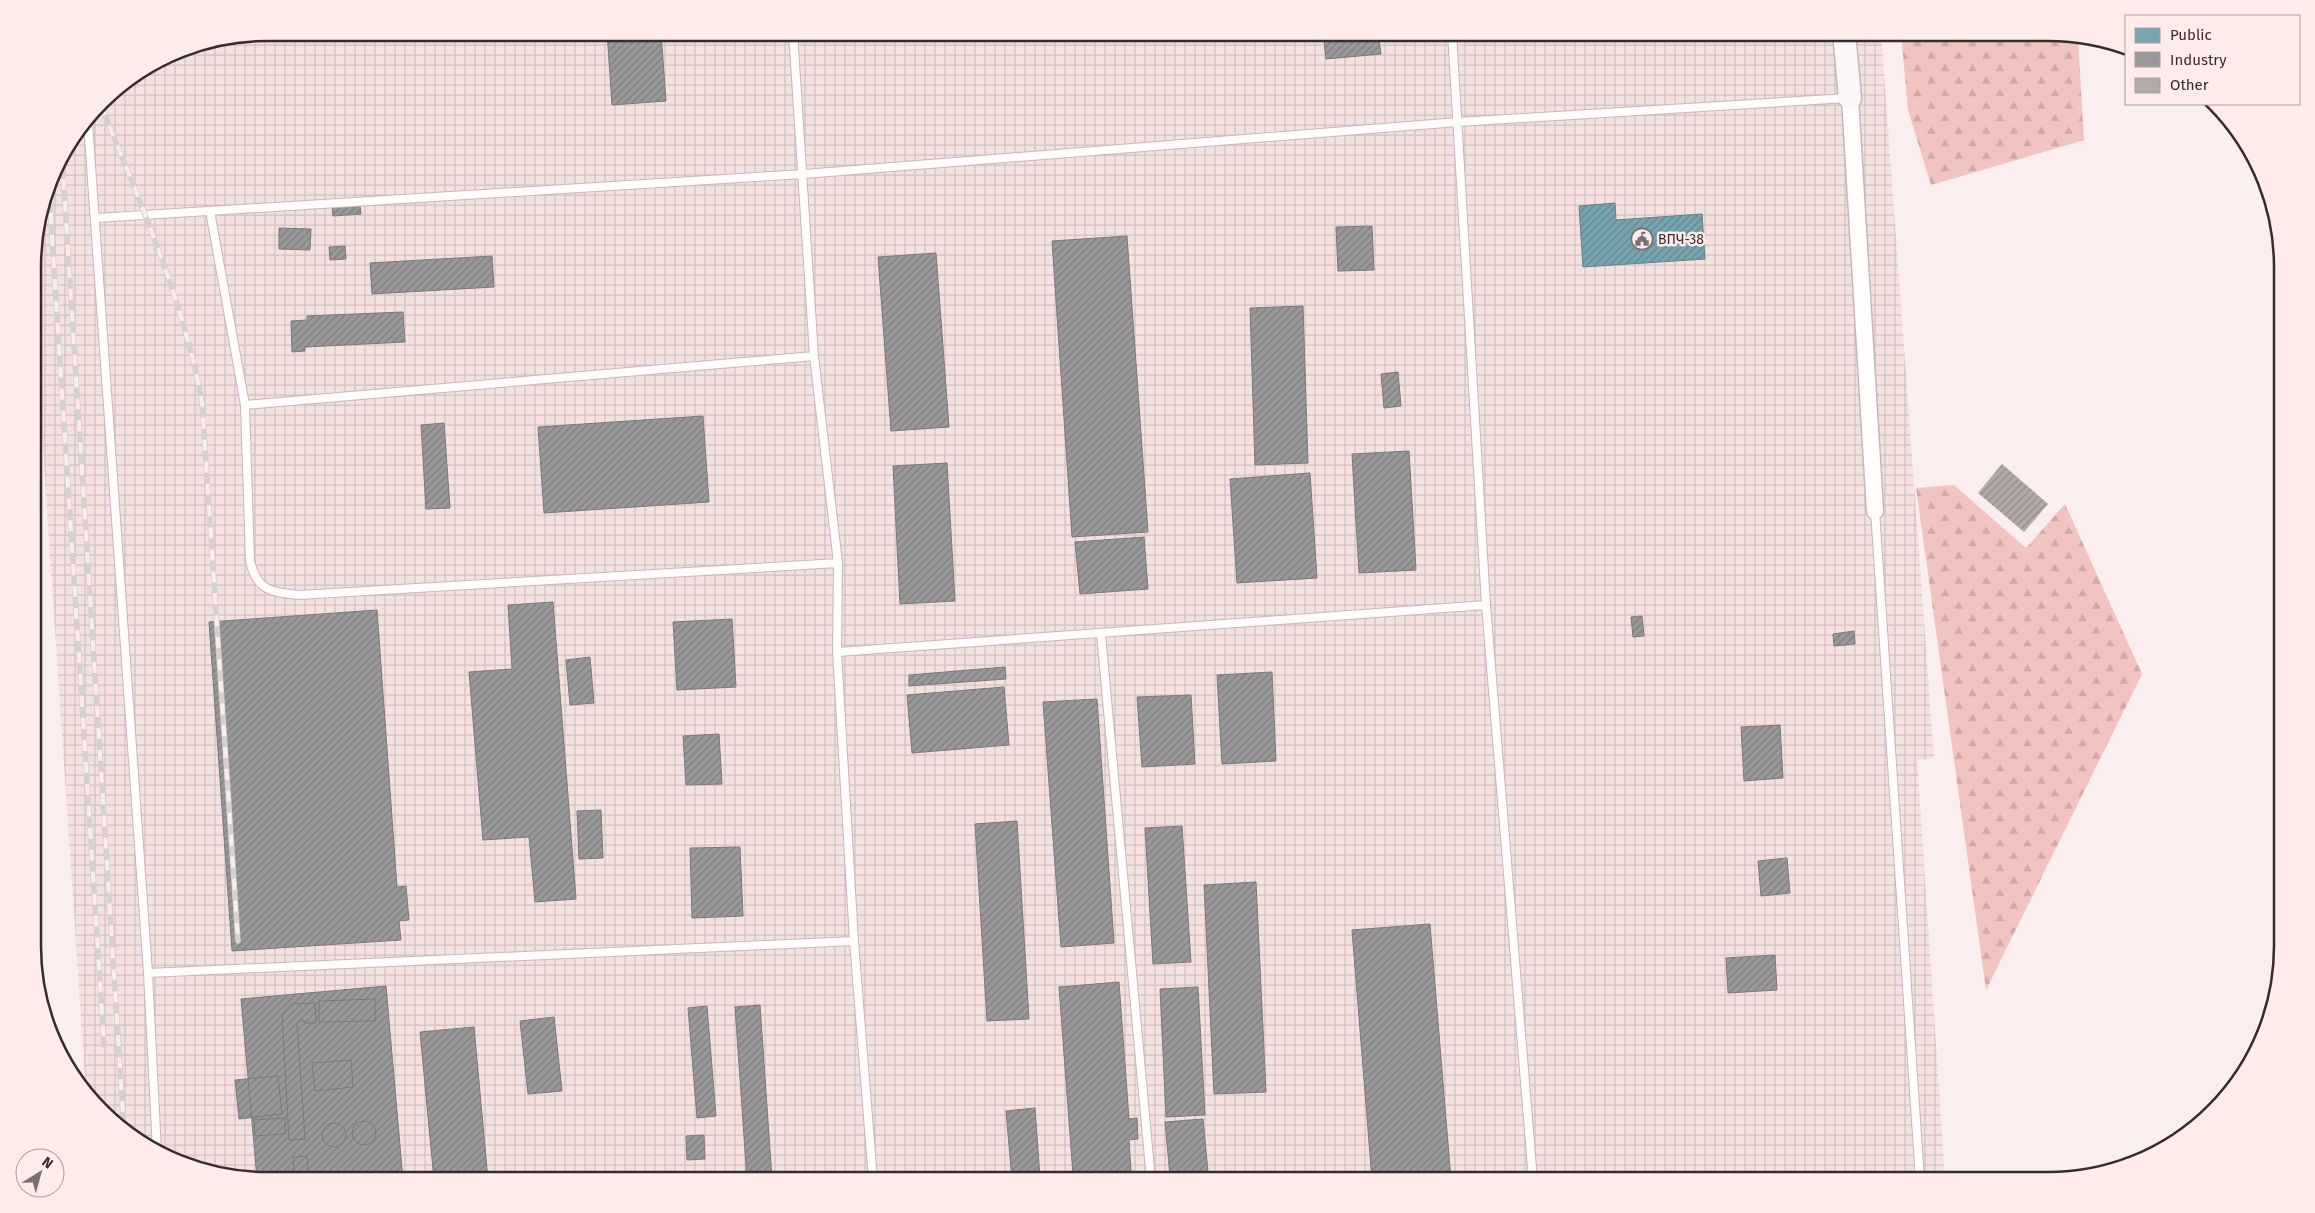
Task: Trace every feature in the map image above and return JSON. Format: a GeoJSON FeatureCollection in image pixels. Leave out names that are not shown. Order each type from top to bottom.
{"type":"FeatureCollection","features":[{"type":"Feature","properties":{"kind":"street"},"geometry":{"type":"LineString","coordinates":[[1845,41],[1850,98],[1875,510]]}},
{"type":"Feature","properties":{"kind":"lane"},"geometry":{"type":"LineString","coordinates":[[794,41],[804,174],[814,356],[838,563],[837,652],[854,941],[872,1172]]}},
{"type":"Feature","properties":{"kind":"lane"},"geometry":{"type":"LineString","coordinates":[[1453,41],[1486,605],[1532,1172]]}},
{"type":"Feature","properties":{"kind":"lane"},"geometry":{"type":"LineString","coordinates":[[96,218],[804,174],[1458,122],[1850,98]]}},
{"type":"Feature","properties":{"kind":"lane"},"geometry":{"type":"LineString","coordinates":[[89,129],[148,973],[157,1142]]}},
{"type":"Feature","properties":{"kind":"lane"},"geometry":{"type":"LineString","coordinates":[[210,211],[245,405],[250,561],[254,577],[263,587],[280,593],[299,595],[838,563]]}},
{"type":"Feature","properties":{"kind":"lane"},"geometry":{"type":"LineString","coordinates":[[245,405],[814,356]]}},
{"type":"Feature","properties":{"kind":"lane"},"geometry":{"type":"LineString","coordinates":[[1875,510],[1919,1172]]}},
{"type":"Feature","properties":{"kind":"lane"},"geometry":{"type":"LineString","coordinates":[[837,652],[1486,605]]}},
{"type":"Feature","properties":{"kind":"lane"},"geometry":{"type":"LineString","coordinates":[[1101,634],[1150,1172]]}},
{"type":"Feature","properties":{"kind":"lane"},"geometry":{"type":"LineString","coordinates":[[148,973],[854,941]]}},
{"type":"Feature","properties":{"kind":"shaded area"},"geometry":{"type":"Polygon","coordinates":[[[267,41],[1882,41],[1934,758],[1917,760],[1944,1172],[267,1172],[238,1170],[209,1164],[181,1155],[167,1148],[142,1134],[118,1116],[97,1095],[85,1079],[41,420],[41,267],[43,238],[49,209],[58,181],[72,154],[79,142],[107,107],[142,79],[154,72],[181,58],[209,49],[238,43],[267,41]]]}},
{"type":"Feature","properties":{"kind":"green space"},"geometry":{"type":"Polygon","coordinates":[[[1902,41],[2048,41],[2078,43],[2084,140],[1931,185],[1908,110],[1902,41]]]}},
{"type":"Feature","properties":{"kind":"green space"},"geometry":{"type":"Polygon","coordinates":[[[1954,485],[2026,548],[2065,504],[2142,674],[1986,990],[1916,488],[1954,485]]]}},
{"type":"Feature","properties":{"kind":"building: Public","name":"ВПЧ-38"},"geometry":{"type":"Polygon","coordinates":[[[1615,203],[1616,220],[1702,214],[1705,259],[1583,267],[1579,206],[1615,203]]]}},
{"type":"Feature","properties":{"kind":"building: Industry"},"geometry":{"type":"Polygon","coordinates":[[[608,41],[662,41],[666,101],[612,105],[608,41]]]}},
{"type":"Feature","properties":{"kind":"building: Industry"},"geometry":{"type":"Polygon","coordinates":[[[1324,41],[1379,41],[1381,54],[1326,59],[1324,41]]]}},
{"type":"Feature","properties":{"kind":"building: Industry"},"geometry":{"type":"Polygon","coordinates":[[[360,205],[361,214],[333,216],[332,207],[360,205]]]}},
{"type":"Feature","properties":{"kind":"building: Industry"},"geometry":{"type":"Polygon","coordinates":[[[1372,226],[1374,270],[1338,271],[1336,227],[1372,226]]]}},
{"type":"Feature","properties":{"kind":"building: Industry"},"geometry":{"type":"Polygon","coordinates":[[[279,228],[311,229],[310,250],[279,249],[279,228]]]}},
{"type":"Feature","properties":{"kind":"building: Industry"},"geometry":{"type":"Polygon","coordinates":[[[1127,236],[1148,532],[1072,537],[1052,241],[1127,236]]]}},
{"type":"Feature","properties":{"kind":"building: Industry"},"geometry":{"type":"Polygon","coordinates":[[[345,246],[346,259],[330,260],[329,247],[345,246]]]}},
{"type":"Feature","properties":{"kind":"building: Industry"},"geometry":{"type":"Polygon","coordinates":[[[936,253],[949,427],[891,431],[878,257],[936,253]]]}},
{"type":"Feature","properties":{"kind":"building: Industry"},"geometry":{"type":"Polygon","coordinates":[[[492,256],[494,287],[372,294],[370,263],[492,256]]]}},
{"type":"Feature","properties":{"kind":"building: Industry"},"geometry":{"type":"Polygon","coordinates":[[[1303,306],[1308,463],[1255,465],[1250,308],[1303,306]]]}},
{"type":"Feature","properties":{"kind":"building: Industry"},"geometry":{"type":"Polygon","coordinates":[[[403,312],[405,342],[305,347],[305,351],[292,352],[291,321],[307,320],[307,316],[403,312]]]}},
{"type":"Feature","properties":{"kind":"building: Industry"},"geometry":{"type":"Polygon","coordinates":[[[1398,372],[1401,406],[1384,408],[1381,374],[1398,372]]]}},
{"type":"Feature","properties":{"kind":"building: Industry"},"geometry":{"type":"Polygon","coordinates":[[[703,416],[709,502],[544,513],[538,427],[703,416]]]}},
{"type":"Feature","properties":{"kind":"building: Industry"},"geometry":{"type":"Polygon","coordinates":[[[444,423],[450,508],[426,509],[421,425],[444,423]]]}},
{"type":"Feature","properties":{"kind":"building: Industry"},"geometry":{"type":"Polygon","coordinates":[[[1409,451],[1416,570],[1359,573],[1352,454],[1409,451]]]}},
{"type":"Feature","properties":{"kind":"building: Industry"},"geometry":{"type":"Polygon","coordinates":[[[947,463],[955,601],[900,604],[893,466],[947,463]]]}},
{"type":"Feature","properties":{"kind":"building: Industry"},"geometry":{"type":"Polygon","coordinates":[[[1310,473],[1317,578],[1237,583],[1230,479],[1310,473]]]}},
{"type":"Feature","properties":{"kind":"building: Industry"},"geometry":{"type":"Polygon","coordinates":[[[1144,537],[1148,589],[1080,594],[1075,542],[1144,537]]]}},
{"type":"Feature","properties":{"kind":"building: Industry"},"geometry":{"type":"Polygon","coordinates":[[[553,602],[576,899],[535,902],[529,837],[483,840],[469,672],[512,669],[508,605],[553,602]]]}},
{"type":"Feature","properties":{"kind":"building: Industry"},"geometry":{"type":"Polygon","coordinates":[[[377,610],[397,887],[406,886],[409,920],[399,921],[401,940],[232,951],[209,622],[377,610]]]}},
{"type":"Feature","properties":{"kind":"building: Industry"},"geometry":{"type":"Polygon","coordinates":[[[1642,616],[1644,636],[1633,637],[1631,617],[1642,616]]]}},
{"type":"Feature","properties":{"kind":"building: Industry"},"geometry":{"type":"Polygon","coordinates":[[[732,619],[736,687],[677,690],[673,622],[732,619]]]}},
{"type":"Feature","properties":{"kind":"building: Industry"},"geometry":{"type":"Polygon","coordinates":[[[1854,631],[1855,644],[1834,646],[1833,634],[1854,631]]]}},
{"type":"Feature","properties":{"kind":"building: Industry"},"geometry":{"type":"Polygon","coordinates":[[[590,657],[594,703],[570,705],[566,660],[590,657]]]}},
{"type":"Feature","properties":{"kind":"building: Industry"},"geometry":{"type":"Polygon","coordinates":[[[1005,667],[1006,679],[909,686],[909,675],[1005,667]]]}},
{"type":"Feature","properties":{"kind":"building: Industry"},"geometry":{"type":"Polygon","coordinates":[[[1272,672],[1276,761],[1222,764],[1217,675],[1272,672]]]}},
{"type":"Feature","properties":{"kind":"building: Industry"},"geometry":{"type":"Polygon","coordinates":[[[1004,687],[1009,745],[912,753],[907,695],[1004,687]]]}},
{"type":"Feature","properties":{"kind":"building: Industry"},"geometry":{"type":"Polygon","coordinates":[[[1191,695],[1195,764],[1142,767],[1137,697],[1191,695]]]}},
{"type":"Feature","properties":{"kind":"building: Industry"},"geometry":{"type":"Polygon","coordinates":[[[1097,699],[1114,943],[1061,947],[1043,702],[1097,699]]]}},
{"type":"Feature","properties":{"kind":"building: Industry"},"geometry":{"type":"Polygon","coordinates":[[[1780,725],[1783,778],[1744,781],[1741,727],[1780,725]]]}},
{"type":"Feature","properties":{"kind":"building: Industry"},"geometry":{"type":"Polygon","coordinates":[[[719,734],[722,784],[686,785],[683,736],[719,734]]]}},
{"type":"Feature","properties":{"kind":"building: Industry"},"geometry":{"type":"Polygon","coordinates":[[[601,810],[603,858],[579,859],[577,811],[601,810]]]}},
{"type":"Feature","properties":{"kind":"building: Industry"},"geometry":{"type":"Polygon","coordinates":[[[1017,821],[1029,1019],[987,1021],[975,824],[1017,821]]]}},
{"type":"Feature","properties":{"kind":"building: Industry"},"geometry":{"type":"Polygon","coordinates":[[[1182,826],[1191,962],[1153,964],[1145,828],[1182,826]]]}},
{"type":"Feature","properties":{"kind":"building: Industry"},"geometry":{"type":"Polygon","coordinates":[[[740,847],[743,916],[692,918],[690,848],[740,847]]]}},
{"type":"Feature","properties":{"kind":"building: Industry"},"geometry":{"type":"Polygon","coordinates":[[[1787,858],[1790,893],[1761,896],[1758,861],[1787,858]]]}},
{"type":"Feature","properties":{"kind":"building: Industry"},"geometry":{"type":"Polygon","coordinates":[[[1256,882],[1266,1092],[1214,1094],[1204,885],[1256,882]]]}},
{"type":"Feature","properties":{"kind":"building: Industry"},"geometry":{"type":"Polygon","coordinates":[[[1430,924],[1450,1172],[1371,1172],[1352,930],[1430,924]]]}},
{"type":"Feature","properties":{"kind":"building: Industry"},"geometry":{"type":"Polygon","coordinates":[[[1775,955],[1777,990],[1728,993],[1726,958],[1775,955]]]}},
{"type":"Feature","properties":{"kind":"building: Industry"},"geometry":{"type":"Polygon","coordinates":[[[1119,982],[1129,1119],[1137,1118],[1138,1139],[1129,1140],[1131,1171],[1073,1172],[1059,987],[1119,982]]]}},
{"type":"Feature","properties":{"kind":"building: Industry"},"geometry":{"type":"Polygon","coordinates":[[[386,986],[402,1172],[256,1171],[241,999],[386,986]]]}},
{"type":"Feature","properties":{"kind":"building: Industry"},"geometry":{"type":"Polygon","coordinates":[[[1198,987],[1205,1115],[1166,1117],[1160,989],[1198,987]]]}},
{"type":"Feature","properties":{"kind":"building: Industry"},"geometry":{"type":"Polygon","coordinates":[[[375,999],[375,1021],[319,1022],[319,1001],[375,999]]]}},
{"type":"Feature","properties":{"kind":"building: Industry"},"geometry":{"type":"Polygon","coordinates":[[[315,1003],[316,1023],[304,1023],[304,1020],[302,1020],[297,1024],[305,1139],[289,1140],[282,1014],[291,1004],[315,1003]]]}},
{"type":"Feature","properties":{"kind":"building: Industry"},"geometry":{"type":"Polygon","coordinates":[[[760,1005],[772,1172],[746,1172],[735,1007],[760,1005]]]}},
{"type":"Feature","properties":{"kind":"building: Industry"},"geometry":{"type":"Polygon","coordinates":[[[707,1006],[716,1116],[697,1118],[688,1008],[707,1006]]]}},
{"type":"Feature","properties":{"kind":"building: Industry"},"geometry":{"type":"Polygon","coordinates":[[[554,1017],[562,1091],[528,1094],[520,1021],[554,1017]]]}},
{"type":"Feature","properties":{"kind":"building: Industry"},"geometry":{"type":"Polygon","coordinates":[[[474,1027],[487,1172],[433,1172],[420,1032],[474,1027]]]}},
{"type":"Feature","properties":{"kind":"building: Industry"},"geometry":{"type":"Polygon","coordinates":[[[351,1060],[353,1087],[315,1091],[312,1063],[351,1060]]]}},
{"type":"Feature","properties":{"kind":"building: Industry"},"geometry":{"type":"Polygon","coordinates":[[[278,1076],[282,1114],[239,1119],[235,1080],[278,1076]]]}},
{"type":"Feature","properties":{"kind":"building: Industry"},"geometry":{"type":"Polygon","coordinates":[[[1035,1108],[1040,1172],[1011,1172],[1006,1111],[1035,1108]]]}},
{"type":"Feature","properties":{"kind":"building: Industry"},"geometry":{"type":"Polygon","coordinates":[[[285,1118],[285,1134],[255,1136],[254,1120],[285,1118]]]}},
{"type":"Feature","properties":{"kind":"building: Industry"},"geometry":{"type":"Polygon","coordinates":[[[1203,1119],[1208,1172],[1170,1172],[1165,1122],[1203,1119]]]}},
{"type":"Feature","properties":{"kind":"building: Industry"},"geometry":{"type":"Polygon","coordinates":[[[364,1121],[372,1125],[376,1133],[372,1141],[364,1145],[356,1141],[352,1133],[356,1125],[364,1121]]]}},
{"type":"Feature","properties":{"kind":"building: Industry"},"geometry":{"type":"Polygon","coordinates":[[[334,1123],[342,1127],[346,1135],[342,1143],[334,1147],[326,1143],[322,1135],[326,1127],[334,1123]]]}},
{"type":"Feature","properties":{"kind":"building: Industry"},"geometry":{"type":"Polygon","coordinates":[[[704,1135],[705,1159],[687,1160],[686,1136],[704,1135]]]}},
{"type":"Feature","properties":{"kind":"building: Industry"},"geometry":{"type":"Polygon","coordinates":[[[307,1156],[308,1172],[294,1172],[293,1157],[307,1156]]]}},
{"type":"Feature","properties":{"kind":"building: Other"},"geometry":{"type":"Polygon","coordinates":[[[2002,464],[2048,504],[2024,532],[1978,493],[2002,464]]]}},
{"type":"Feature","properties":{"kind":"railway"},"geometry":{"type":"LineString","coordinates":[[103,111],[172,288],[194,363],[202,402],[238,941]]}},
{"type":"Feature","properties":{"kind":"railway"},"geometry":{"type":"LineString","coordinates":[[63,171],[123,1120]]}},
{"type":"Feature","properties":{"kind":"railway"},"geometry":{"type":"LineString","coordinates":[[50,206],[104,1045]]}},
{"type":"Feature","properties":{"kind":"place","name":"ВПЧ-38"},"geometry":{"type":"Point","coordinates":[1642,239]}}]}
